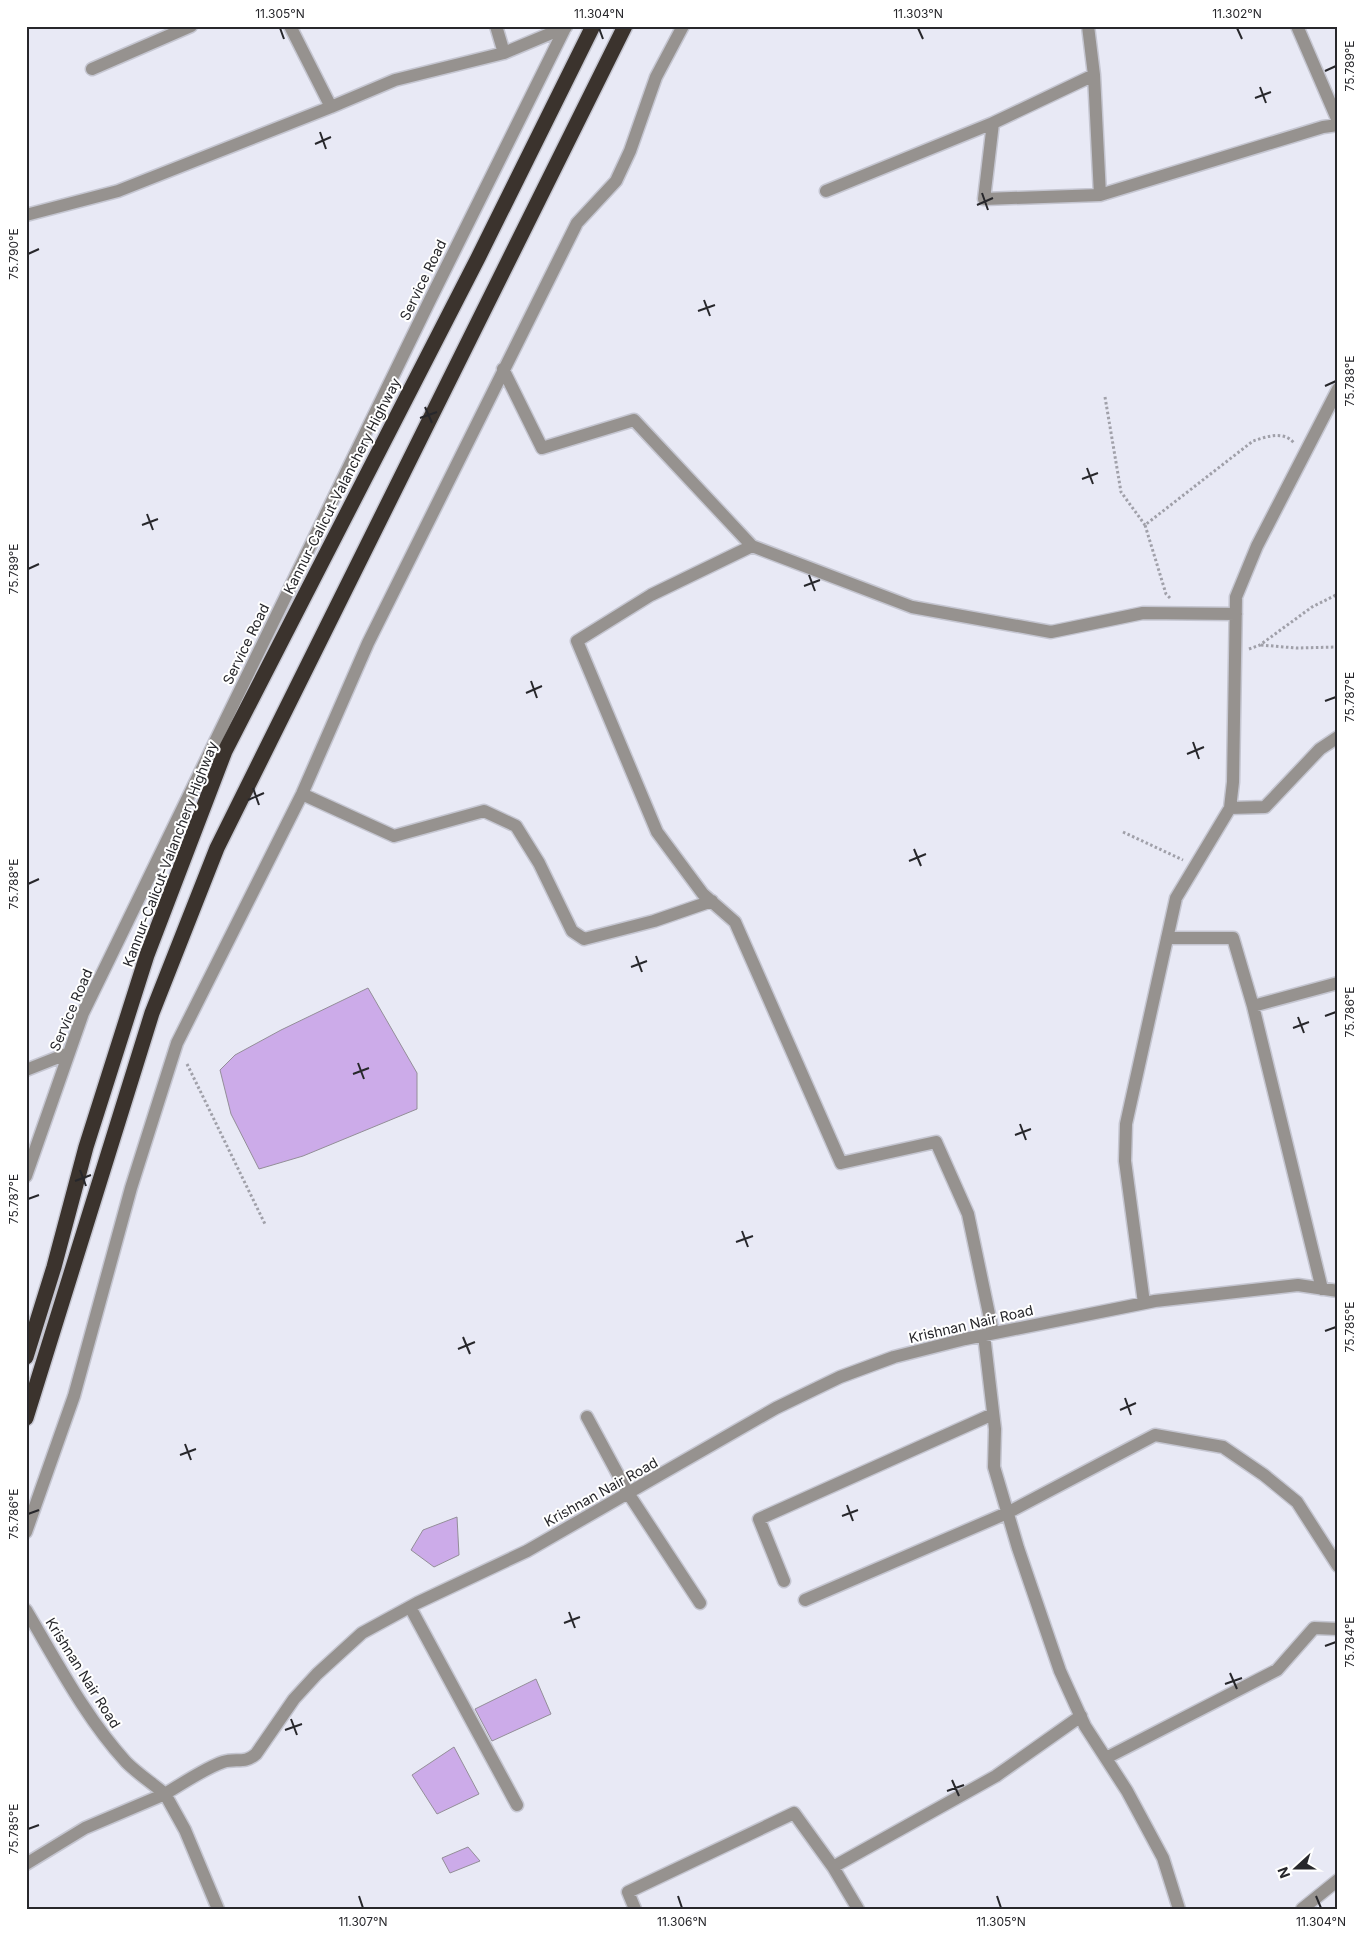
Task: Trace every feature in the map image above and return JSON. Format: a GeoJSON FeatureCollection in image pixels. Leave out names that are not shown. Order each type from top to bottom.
{"type":"FeatureCollection","features":[{"type":"Feature","properties":{"kind":"highway","name":"Kannur-Calicut-Valanchery Highway"},"geometry":{"type":"LineString","coordinates":[[26,1357],[54,1267],[86,1148],[147,955],[225,751],[479,256],[593,26]]}},
{"type":"Feature","properties":{"kind":"highway"},"geometry":{"type":"LineString","coordinates":[[26,1418],[152,1013],[218,848],[548,178],[625,26]]}},
{"type":"Feature","properties":{"kind":"street"},"geometry":{"type":"LineString","coordinates":[[92,69],[191,26]]}},
{"type":"Feature","properties":{"kind":"street"},"geometry":{"type":"LineString","coordinates":[[290,26],[331,107]]}},
{"type":"Feature","properties":{"kind":"street"},"geometry":{"type":"LineString","coordinates":[[496,26],[504,52]]}},
{"type":"Feature","properties":{"kind":"street"},"geometry":{"type":"LineString","coordinates":[[26,1532],[74,1396],[131,1188],[177,1043],[302,794],[368,643],[577,223],[616,181],[630,151],[656,77],[683,26]]}},
{"type":"Feature","properties":{"kind":"street"},"geometry":{"type":"LineString","coordinates":[[1088,26],[1094,75],[1100,195]]}},
{"type":"Feature","properties":{"kind":"street"},"geometry":{"type":"LineString","coordinates":[[993,123],[984,199],[1100,195],[1338,123],[1297,26]]}},
{"type":"Feature","properties":{"kind":"street"},"geometry":{"type":"LineString","coordinates":[[26,215],[118,191],[395,80],[504,52],[566,27]]}},
{"type":"Feature","properties":{"kind":"street","name":"Service Road"},"geometry":{"type":"LineString","coordinates":[[26,1176],[84,1013],[430,300],[566,27]]}},
{"type":"Feature","properties":{"kind":"street"},"geometry":{"type":"LineString","coordinates":[[826,191],[993,123],[1094,75]]}},
{"type":"Feature","properties":{"kind":"street"},"geometry":{"type":"LineString","coordinates":[[503,370],[542,448],[634,420],[752,546],[912,607],[1051,632],[1143,614],[1236,614]]}},
{"type":"Feature","properties":{"kind":"street"},"geometry":{"type":"LineString","coordinates":[[1144,1303],[1125,1161],[1126,1124],[1176,898],[1230,808],[1233,782],[1236,597],[1257,546],[1338,389]]}},
{"type":"Feature","properties":{"kind":"street"},"geometry":{"type":"LineString","coordinates":[[752,546],[651,595],[577,641],[657,832],[704,894],[735,922],[841,1163],[936,1142],[968,1214],[989,1334],[994,1468],[1007,1513],[1060,1671],[1081,1716],[1162,1858],[1179,1909]]}},
{"type":"Feature","properties":{"kind":"street"},"geometry":{"type":"LineString","coordinates":[[1230,808],[1265,807],[1320,749],[1338,737]]}},
{"type":"Feature","properties":{"kind":"street"},"geometry":{"type":"LineString","coordinates":[[302,794],[394,836],[484,811],[516,826],[539,863],[572,931],[584,940],[654,921],[712,901]]}},
{"type":"Feature","properties":{"kind":"street"},"geometry":{"type":"LineString","coordinates":[[1167,938],[1233,938],[1253,1006],[1322,1289]]}},
{"type":"Feature","properties":{"kind":"street"},"geometry":{"type":"LineString","coordinates":[[1253,1006],[1338,983]]}},
{"type":"Feature","properties":{"kind":"street"},"geometry":{"type":"LineString","coordinates":[[26,1070],[69,1053]]}},
{"type":"Feature","properties":{"kind":"street","name":"Krishnan Nair Road"},"geometry":{"type":"LineString","coordinates":[[26,1610],[84,1707],[103,1734],[128,1763],[165,1794],[224,1761],[237,1762],[251,1759],[294,1699],[317,1674],[362,1634],[410,1607],[527,1551],[776,1408],[840,1377],[894,1358],[989,1334],[1144,1303],[1298,1285],[1338,1291]]}},
{"type":"Feature","properties":{"kind":"street"},"geometry":{"type":"LineString","coordinates":[[784,1581],[759,1519],[993,1414]]}},
{"type":"Feature","properties":{"kind":"street"},"geometry":{"type":"LineString","coordinates":[[587,1417],[628,1494],[700,1603]]}},
{"type":"Feature","properties":{"kind":"street"},"geometry":{"type":"LineString","coordinates":[[805,1600],[1007,1513],[1155,1436],[1223,1447],[1264,1474],[1297,1502],[1338,1566]]}},
{"type":"Feature","properties":{"kind":"street"},"geometry":{"type":"LineString","coordinates":[[410,1607],[517,1805]]}},
{"type":"Feature","properties":{"kind":"street"},"geometry":{"type":"LineString","coordinates":[[1106,1758],[1277,1670],[1314,1628],[1338,1629]]}},
{"type":"Feature","properties":{"kind":"street"},"geometry":{"type":"LineString","coordinates":[[833,1867],[996,1776],[1081,1716]]}},
{"type":"Feature","properties":{"kind":"street"},"geometry":{"type":"LineString","coordinates":[[26,1864],[85,1828],[165,1794],[185,1830],[218,1909]]}},
{"type":"Feature","properties":{"kind":"street"},"geometry":{"type":"LineString","coordinates":[[635,1909],[628,1892],[794,1813],[833,1867],[858,1909]]}},
{"type":"Feature","properties":{"kind":"street"},"geometry":{"type":"LineString","coordinates":[[1303,1908],[1338,1880]]}},
{"type":"Feature","properties":{"kind":"path"},"geometry":{"type":"LineString","coordinates":[[1105,397],[1121,492],[1144,525],[1166,594],[1174,603]]}},
{"type":"Feature","properties":{"kind":"path"},"geometry":{"type":"LineString","coordinates":[[1144,525],[1252,442],[1274,435],[1290,438],[1304,454]]}},
{"type":"Feature","properties":{"kind":"path"},"geometry":{"type":"LineString","coordinates":[[1235,651],[1244,651],[1260,645],[1312,608],[1338,594]]}},
{"type":"Feature","properties":{"kind":"path"},"geometry":{"type":"LineString","coordinates":[[1260,645],[1296,648],[1338,647]]}},
{"type":"Feature","properties":{"kind":"path"},"geometry":{"type":"LineString","coordinates":[[1123,832],[1196,865]]}},
{"type":"Feature","properties":{"kind":"path"},"geometry":{"type":"LineString","coordinates":[[177,1043],[265,1224]]}},
{"type":"Feature","properties":{"kind":"building"},"geometry":{"type":"Polygon","coordinates":[[[368,988],[417,1073],[417,1109],[303,1156],[259,1169],[231,1114],[220,1070],[235,1055],[281,1030],[368,988]]]}},
{"type":"Feature","properties":{"kind":"building"},"geometry":{"type":"Polygon","coordinates":[[[457,1517],[459,1555],[434,1567],[411,1550],[423,1530],[457,1517]]]}},
{"type":"Feature","properties":{"kind":"building"},"geometry":{"type":"Polygon","coordinates":[[[536,1679],[551,1714],[492,1741],[475,1709],[536,1679]]]}},
{"type":"Feature","properties":{"kind":"building"},"geometry":{"type":"Polygon","coordinates":[[[454,1747],[479,1794],[437,1814],[412,1775],[454,1747]]]}},
{"type":"Feature","properties":{"kind":"building"},"geometry":{"type":"Polygon","coordinates":[[[468,1847],[480,1861],[450,1873],[442,1858],[468,1847]]]}}]}
